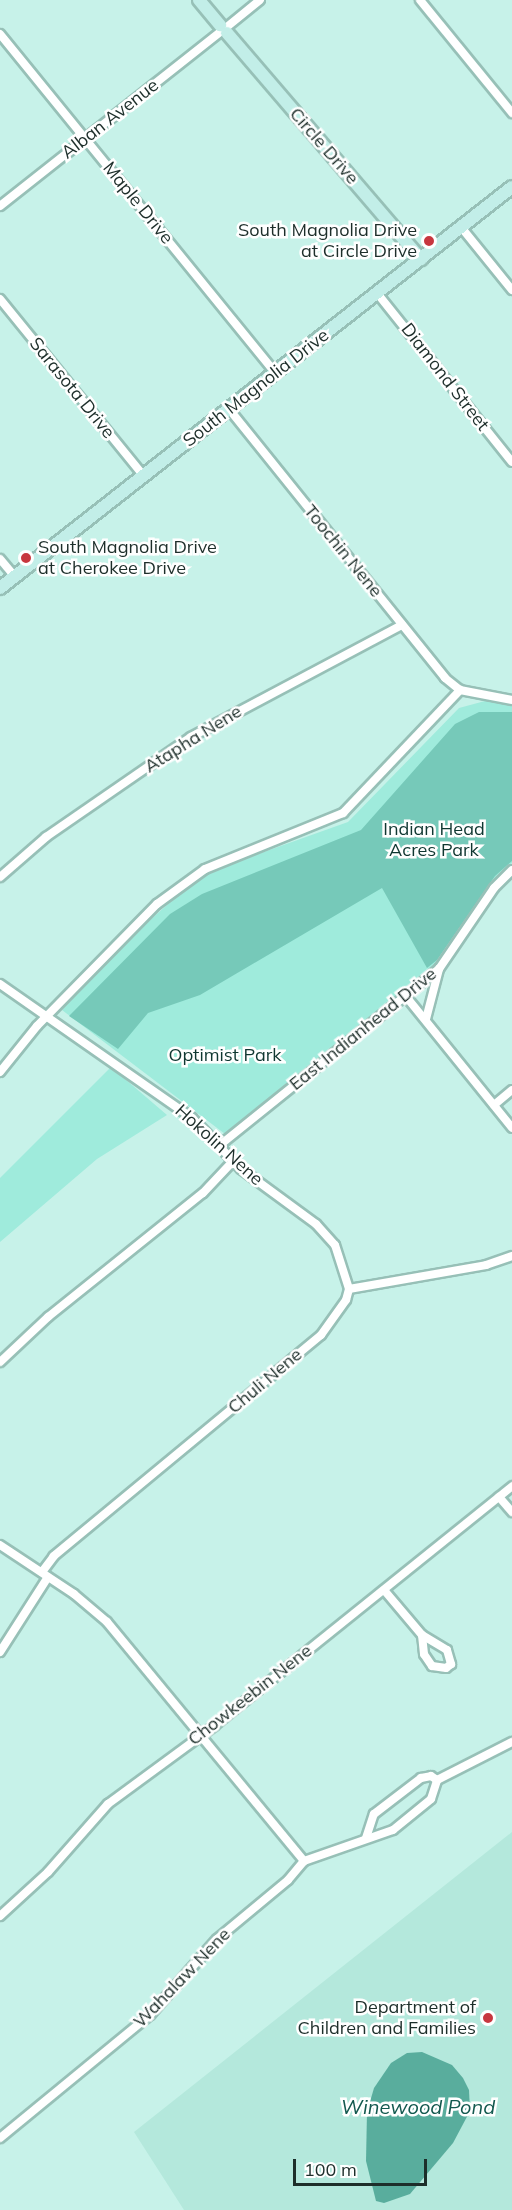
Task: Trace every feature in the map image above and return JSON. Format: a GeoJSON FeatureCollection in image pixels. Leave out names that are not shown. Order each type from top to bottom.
{"type":"FeatureCollection","features":[{"type":"Feature","properties":{"kind":"main road","name":"Circle Drive"},"geometry":{"type":"LineString","coordinates":[[199,0],[421,259]]}},
{"type":"Feature","properties":{"kind":"main road","name":"South Magnolia Drive"},"geometry":{"type":"LineString","coordinates":[[0,588],[512,187]]}},
{"type":"Feature","properties":{"kind":"street","name":"Alban Avenue"},"geometry":{"type":"LineString","coordinates":[[0,206],[260,0]]}},
{"type":"Feature","properties":{"kind":"street"},"geometry":{"type":"LineString","coordinates":[[420,0],[512,113]]}},
{"type":"Feature","properties":{"kind":"street","name":"Maple Drive"},"geometry":{"type":"LineString","coordinates":[[0,34],[275,372]]}},
{"type":"Feature","properties":{"kind":"street"},"geometry":{"type":"LineString","coordinates":[[461,227],[512,290]]}},
{"type":"Feature","properties":{"kind":"street","name":"Diamond Street"},"geometry":{"type":"LineString","coordinates":[[377,292],[512,462]]}},
{"type":"Feature","properties":{"kind":"street","name":"Sarasota Drive"},"geometry":{"type":"LineString","coordinates":[[0,299],[144,476]]}},
{"type":"Feature","properties":{"kind":"street","name":"Toochin Nene"},"geometry":{"type":"LineString","coordinates":[[229,409],[445,678],[460,690]]}},
{"type":"Feature","properties":{"kind":"street"},"geometry":{"type":"LineString","coordinates":[[0,560],[15,577]]}},
{"type":"Feature","properties":{"kind":"street","name":"Atapha Nene"},"geometry":{"type":"LineString","coordinates":[[0,877],[46,837],[191,737],[402,625]]}},
{"type":"Feature","properties":{"kind":"street"},"geometry":{"type":"LineString","coordinates":[[0,1072],[112,946],[186,880],[205,869],[330,821],[351,807],[460,690],[512,700]]}},
{"type":"Feature","properties":{"kind":"street","name":"East Indianhead Drive"},"geometry":{"type":"LineString","coordinates":[[220,1145],[404,994],[439,969],[494,888],[512,870]]}},
{"type":"Feature","properties":{"kind":"street"},"geometry":{"type":"LineString","coordinates":[[426,1019],[439,969]]}},
{"type":"Feature","properties":{"kind":"street","name":"Hokolin Nene"},"geometry":{"type":"LineString","coordinates":[[0,984],[192,1118],[233,1161],[326,1234],[342,1261],[349,1289]]}},
{"type":"Feature","properties":{"kind":"street"},"geometry":{"type":"LineString","coordinates":[[404,994],[512,1128]]}},
{"type":"Feature","properties":{"kind":"street"},"geometry":{"type":"LineString","coordinates":[[494,1105],[512,1090]]}},
{"type":"Feature","properties":{"kind":"street"},"geometry":{"type":"LineString","coordinates":[[0,1362],[48,1317],[202,1193],[233,1161]]}},
{"type":"Feature","properties":{"kind":"street"},"geometry":{"type":"LineString","coordinates":[[349,1289],[486,1265],[512,1256]]}},
{"type":"Feature","properties":{"kind":"street","name":"Chuli Nene"},"geometry":{"type":"LineString","coordinates":[[0,1652],[54,1556],[321,1335],[346,1300],[349,1289]]}},
{"type":"Feature","properties":{"kind":"street","name":"Chowkeebin Nene"},"geometry":{"type":"LineString","coordinates":[[0,1916],[48,1872],[108,1804],[200,1735],[512,1486]]}},
{"type":"Feature","properties":{"kind":"street"},"geometry":{"type":"LineString","coordinates":[[499,1497],[512,1512]]}},
{"type":"Feature","properties":{"kind":"street"},"geometry":{"type":"LineString","coordinates":[[0,1545],[45,1575],[107,1622],[304,1861],[339,1851],[366,1838],[393,1830],[431,1799],[437,1780],[512,1742]]}},
{"type":"Feature","properties":{"kind":"street"},"geometry":{"type":"LineString","coordinates":[[384,1590],[422,1635]]}},
{"type":"Feature","properties":{"kind":"street"},"geometry":{"type":"LineString","coordinates":[[366,1838],[374,1814],[421,1778],[431,1776],[437,1780]]}},
{"type":"Feature","properties":{"kind":"street","name":"Wahalaw Nene"},"geometry":{"type":"LineString","coordinates":[[0,2138],[150,2015],[217,1939],[288,1880],[304,1861]]}},
{"type":"Feature","properties":{"kind":"shaded area"},"geometry":{"type":"Polygon","coordinates":[[[512,1832],[512,2210],[184,2210],[134,2132],[512,1832]]]}},
{"type":"Feature","properties":{"kind":"green space","name":"Indian Head Acres Park"},"geometry":{"type":"Polygon","coordinates":[[[485,701],[512,703],[512,863],[492,884],[439,961],[225,1134],[62,1010],[116,950],[184,890],[211,871],[348,822],[459,708],[485,701]]]}},
{"type":"Feature","properties":{"kind":"green space","name":"Indian Head Acres Park"},"geometry":{"type":"Polygon","coordinates":[[[479,712],[512,712],[512,861],[495,876],[437,960],[427,968],[382,888],[200,995],[148,1013],[118,1049],[69,1016],[170,914],[202,894],[361,830],[455,724],[479,712]]]}},
{"type":"Feature","properties":{"kind":"green space"},"geometry":{"type":"Polygon","coordinates":[[[111,1067],[167,1115],[97,1159],[0,1242],[0,1178],[111,1067]]]}},
{"type":"Feature","properties":{"kind":"water","name":"Winewood Pond"},"geometry":{"type":"Polygon","coordinates":[[[422,2052],[452,2065],[463,2078],[469,2090],[470,2111],[453,2143],[410,2194],[384,2203],[376,2201],[366,2161],[367,2112],[374,2088],[391,2063],[407,2053],[422,2052]]]}},
{"type":"Feature","properties":{"kind":"place","name":"South Magnolia Drive at Circle Drive"},"geometry":{"type":"Point","coordinates":[429,241]}},
{"type":"Feature","properties":{"kind":"place","name":"South Magnolia Drive at Cherokee Drive"},"geometry":{"type":"Point","coordinates":[26,558]}},
{"type":"Feature","properties":{"kind":"place","name":"Department of Children and Families"},"geometry":{"type":"Point","coordinates":[488,2018]}},
{"type":"Feature","properties":{"kind":"park label","name":"Optimist Park"},"geometry":{"type":"Point","coordinates":[225,1055]}}]}
